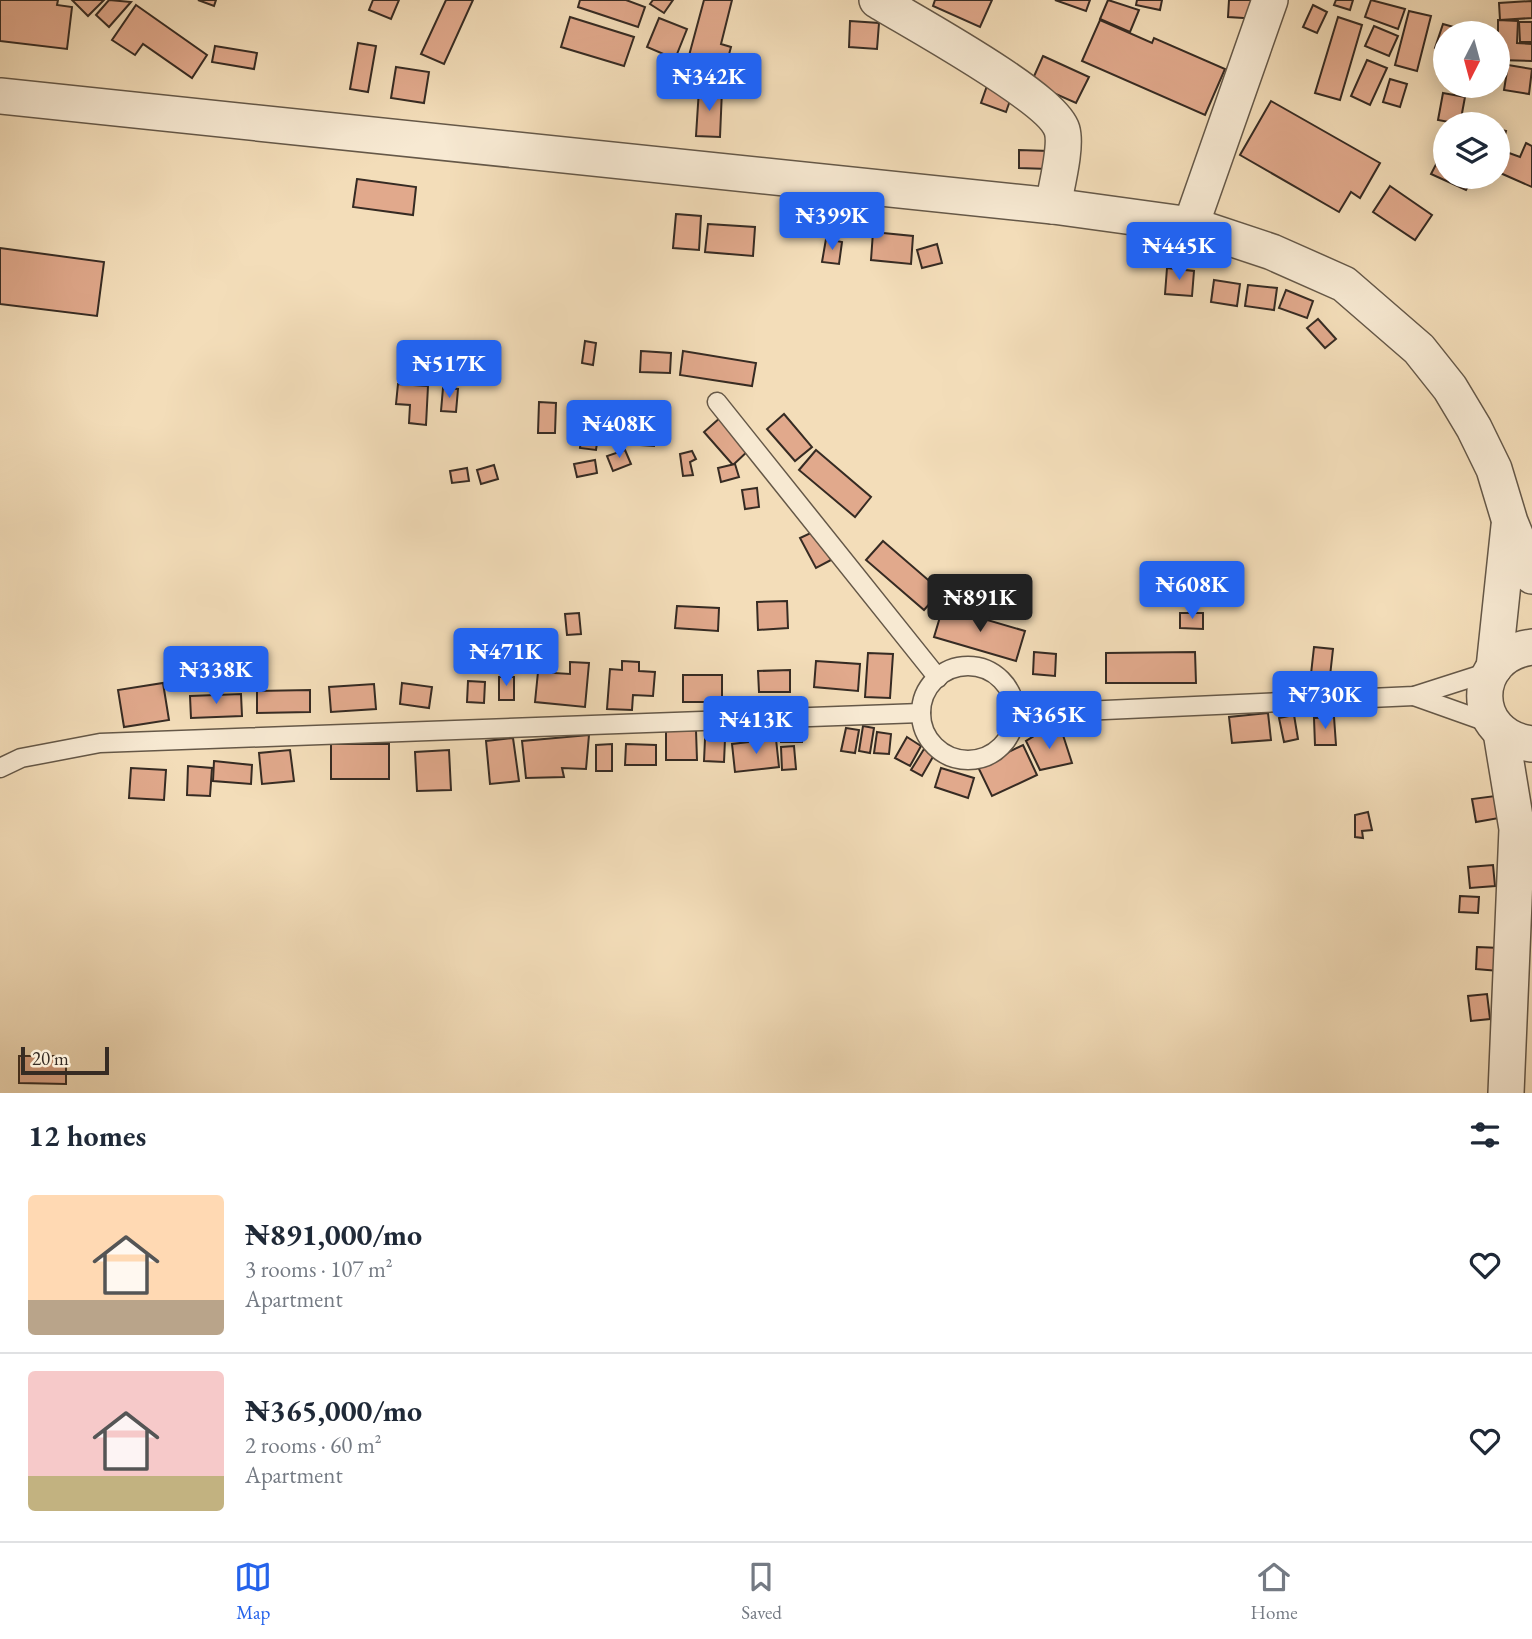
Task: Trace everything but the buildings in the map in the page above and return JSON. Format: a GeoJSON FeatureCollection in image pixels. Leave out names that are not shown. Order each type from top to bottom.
{"type":"FeatureCollection","features":[{"type":"Feature","properties":{"kind":"street"},"geometry":{"type":"LineString","coordinates":[[877,0],[1011,81],[1056,121],[1062,130],[1063,142],[1054,206]]}},
{"type":"Feature","properties":{"kind":"street"},"geometry":{"type":"LineString","coordinates":[[1191,225],[1270,0]]}},
{"type":"Feature","properties":{"kind":"street"},"geometry":{"type":"LineString","coordinates":[[0,96],[1054,206],[1191,225],[1272,252],[1344,284],[1419,349],[1450,388],[1474,428],[1493,470],[1532,576]]}},
{"type":"Feature","properties":{"kind":"street"},"geometry":{"type":"LineString","coordinates":[[1506,1093],[1521,945],[1517,829],[1509,733],[1485,703],[1487,681],[1493,669],[1510,522]]}},
{"type":"Feature","properties":{"kind":"street"},"geometry":{"type":"LineString","coordinates":[[1493,669],[1510,653],[1532,647]]}},
{"type":"Feature","properties":{"kind":"street"},"geometry":{"type":"LineString","coordinates":[[1517,829],[1532,786]]}},
{"type":"Feature","properties":{"kind":"lane"},"geometry":{"type":"LineString","coordinates":[[717,402],[937,678]]}},
{"type":"Feature","properties":{"kind":"lane"},"geometry":{"type":"LineString","coordinates":[[966,666],[996,674],[1014,699],[1012,731],[1004,744],[991,755],[976,760],[944,754],[932,743],[924,729],[921,713],[928,687],[937,678],[950,669],[966,666]]}},
{"type":"Feature","properties":{"kind":"lane"},"geometry":{"type":"LineString","coordinates":[[1015,714],[1414,696],[1493,669]]}},
{"type":"Feature","properties":{"kind":"lane"},"geometry":{"type":"LineString","coordinates":[[1414,696],[1509,733]]}},
{"type":"Feature","properties":{"kind":"lane"},"geometry":{"type":"LineString","coordinates":[[0,768],[21,758],[100,744],[921,713]]}}]}
